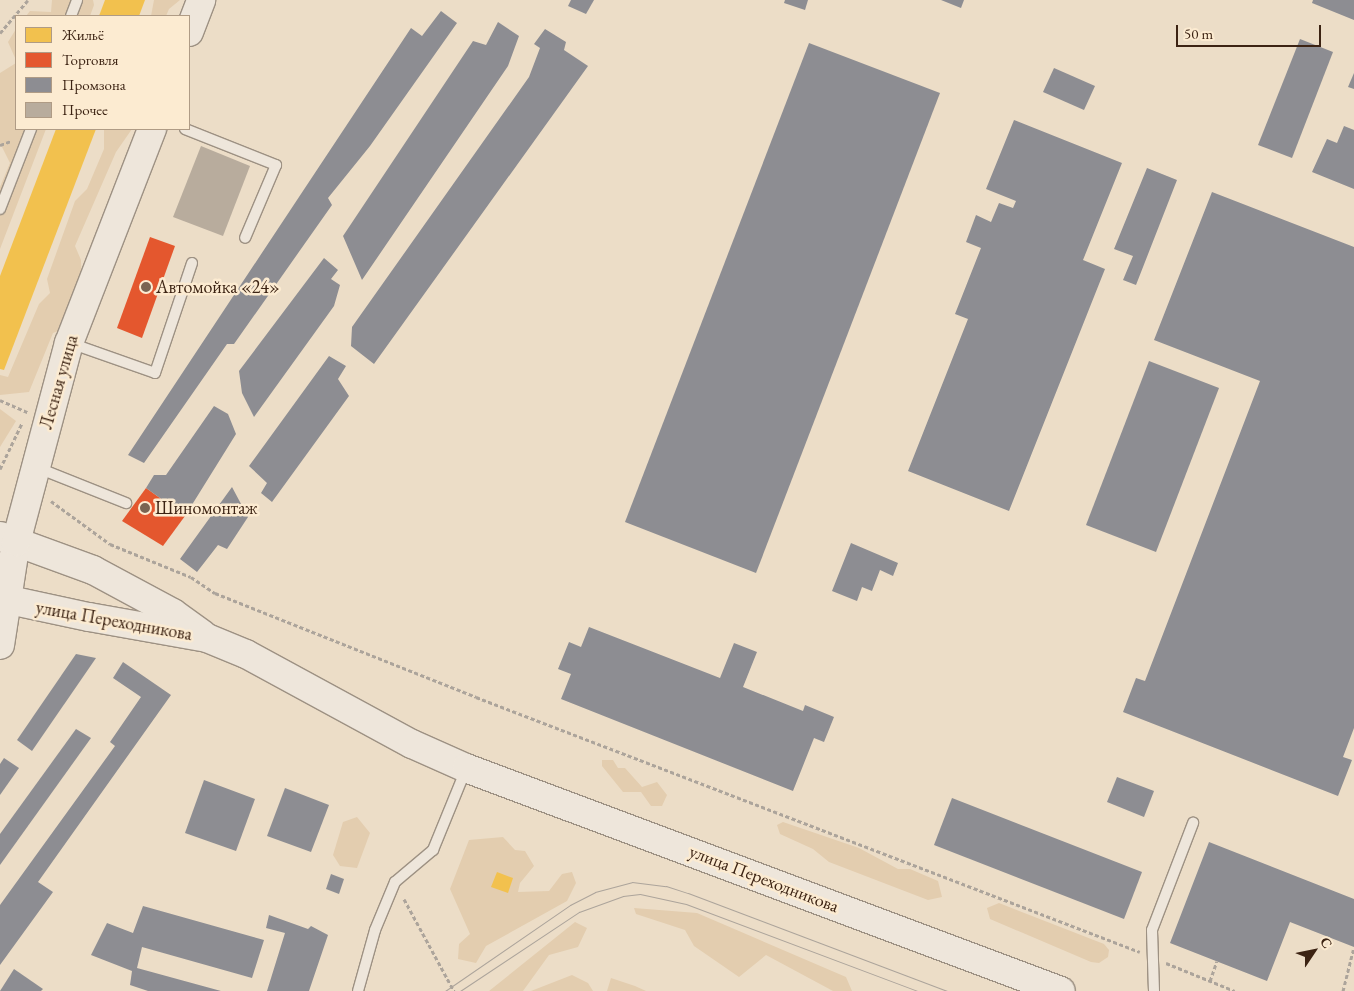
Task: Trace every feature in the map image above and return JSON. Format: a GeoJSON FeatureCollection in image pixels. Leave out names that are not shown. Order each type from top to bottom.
{"type":"FeatureCollection","features":[{"type":"Feature","properties":{"kind":"main road"},"geometry":{"type":"LineString","coordinates":[[190,29],[201,0]]}},
{"type":"Feature","properties":{"kind":"main road","name":"Лесная улица"},"geometry":{"type":"LineString","coordinates":[[0,646],[8,539],[35,466],[69,343],[152,130]]}},
{"type":"Feature","properties":{"kind":"main road","name":"улица Переходникова"},"geometry":{"type":"LineString","coordinates":[[8,539],[93,570],[173,613],[208,638]]}},
{"type":"Feature","properties":{"kind":"main road","name":"улица Переходникова"},"geometry":{"type":"LineString","coordinates":[[4,599],[208,638],[246,654],[405,740],[466,768],[1061,991]]}},
{"type":"Feature","properties":{"kind":"lane"},"geometry":{"type":"LineString","coordinates":[[71,15],[77,0]]}},
{"type":"Feature","properties":{"kind":"lane"},"geometry":{"type":"LineString","coordinates":[[0,209],[31,130]]}},
{"type":"Feature","properties":{"kind":"lane"},"geometry":{"type":"LineString","coordinates":[[188,130],[276,165],[245,238]]}},
{"type":"Feature","properties":{"kind":"lane"},"geometry":{"type":"LineString","coordinates":[[69,343],[155,373],[192,263]]}},
{"type":"Feature","properties":{"kind":"lane"},"geometry":{"type":"LineString","coordinates":[[35,466],[126,504]]}},
{"type":"Feature","properties":{"kind":"lane"},"geometry":{"type":"LineString","coordinates":[[358,991],[375,930],[395,882],[433,850],[466,768]]}},
{"type":"Feature","properties":{"kind":"lane"},"geometry":{"type":"LineString","coordinates":[[1154,991],[1152,930],[1193,823]]}},
{"type":"Feature","properties":{"kind":"path"},"geometry":{"type":"LineString","coordinates":[[15,15],[28,0]]}},
{"type":"Feature","properties":{"kind":"path"},"geometry":{"type":"LineString","coordinates":[[0,33],[15,15]]}},
{"type":"Feature","properties":{"kind":"path"},"geometry":{"type":"LineString","coordinates":[[0,400],[27,412]]}},
{"type":"Feature","properties":{"kind":"path"},"geometry":{"type":"LineString","coordinates":[[50,500],[110,544],[191,577],[215,593],[1153,957],[1235,991]]}},
{"type":"Feature","properties":{"kind":"path"},"geometry":{"type":"LineString","coordinates":[[395,882],[454,991]]}},
{"type":"Feature","properties":{"kind":"path"},"geometry":{"type":"LineString","coordinates":[[1342,991],[1354,947]]}},
{"type":"Feature","properties":{"kind":"path"},"geometry":{"type":"LineString","coordinates":[[1210,981],[1217,961]]}},
{"type":"Feature","properties":{"kind":"shaded area"},"geometry":{"type":"Polygon","coordinates":[[[52,0],[93,0],[94,5],[90,15],[27,15],[30,11],[51,12],[52,0]]]}},
{"type":"Feature","properties":{"kind":"shaded area"},"geometry":{"type":"Polygon","coordinates":[[[154,0],[180,0],[169,9],[166,15],[151,15],[154,0]]]}},
{"type":"Feature","properties":{"kind":"shaded area"},"geometry":{"type":"Polygon","coordinates":[[[15,31],[15,58],[8,42],[15,31]]]}},
{"type":"Feature","properties":{"kind":"shaded area"},"geometry":{"type":"Polygon","coordinates":[[[15,64],[15,130],[46,130],[0,249],[0,187],[10,163],[0,143],[0,73],[15,64]]]}},
{"type":"Feature","properties":{"kind":"shaded area"},"geometry":{"type":"Polygon","coordinates":[[[104,130],[131,130],[116,152],[75,246],[81,260],[82,302],[71,326],[53,333],[29,392],[0,395],[0,375],[8,377],[39,304],[50,293],[47,279],[75,201],[87,189],[104,149],[104,130]]]}},
{"type":"Feature","properties":{"kind":"shaded area"},"geometry":{"type":"Polygon","coordinates":[[[0,409],[16,421],[0,447],[0,409]]]}},
{"type":"Feature","properties":{"kind":"shaded area"},"geometry":{"type":"Polygon","coordinates":[[[602,760],[613,760],[618,768],[625,768],[642,787],[657,782],[667,795],[662,806],[651,806],[641,792],[623,792],[602,766],[602,760]]]}},
{"type":"Feature","properties":{"kind":"shaded area"},"geometry":{"type":"Polygon","coordinates":[[[357,817],[370,833],[357,868],[340,866],[333,855],[343,822],[357,817]]]}},
{"type":"Feature","properties":{"kind":"shaded area"},"geometry":{"type":"Polygon","coordinates":[[[783,822],[859,848],[898,869],[910,869],[938,881],[942,897],[928,900],[829,862],[813,849],[780,834],[777,825],[783,822]]]}},
{"type":"Feature","properties":{"kind":"shaded area"},"geometry":{"type":"Polygon","coordinates":[[[503,837],[515,850],[525,851],[534,866],[520,883],[518,892],[549,891],[562,874],[572,872],[576,883],[567,901],[486,946],[476,963],[458,959],[459,944],[470,934],[450,889],[469,840],[503,837]]]}},
{"type":"Feature","properties":{"kind":"shaded area"},"geometry":{"type":"Polygon","coordinates":[[[999,903],[1104,944],[1109,950],[1108,957],[1099,963],[1091,962],[990,919],[987,908],[999,903]]]}},
{"type":"Feature","properties":{"kind":"shaded area"},"geometry":{"type":"Polygon","coordinates":[[[634,908],[697,913],[846,977],[852,991],[833,991],[766,955],[739,977],[694,946],[685,930],[636,914],[634,908]]]}},
{"type":"Feature","properties":{"kind":"shaded area"},"geometry":{"type":"Polygon","coordinates":[[[575,922],[587,928],[578,947],[549,955],[523,991],[489,991],[575,922]]]}},
{"type":"Feature","properties":{"kind":"shaded area"},"geometry":{"type":"Polygon","coordinates":[[[572,975],[588,983],[593,991],[531,991],[572,975]]]}},
{"type":"Feature","properties":{"kind":"shaded area"},"geometry":{"type":"Polygon","coordinates":[[[611,978],[635,986],[646,991],[607,991],[611,978]]]}},
{"type":"Feature","properties":{"kind":"building: Жильё"},"geometry":{"type":"Polygon","coordinates":[[[105,0],[145,0],[139,15],[99,15],[105,0]]]}},
{"type":"Feature","properties":{"kind":"building: Жильё"},"geometry":{"type":"Polygon","coordinates":[[[56,130],[96,130],[4,370],[0,369],[0,276],[56,130]]]}},
{"type":"Feature","properties":{"kind":"building: Жильё"},"geometry":{"type":"Polygon","coordinates":[[[497,872],[513,878],[508,893],[491,887],[497,872]]]}},
{"type":"Feature","properties":{"kind":"building: Торговля","name":"Автомойка «24»"},"geometry":{"type":"Polygon","coordinates":[[[150,237],[175,246],[142,338],[117,328],[150,237]]]}},
{"type":"Feature","properties":{"kind":"building: Торговля"},"geometry":{"type":"Polygon","coordinates":[[[146,488],[185,516],[163,546],[122,521],[146,488]]]}},
{"type":"Feature","properties":{"kind":"building: Промзона"},"geometry":{"type":"Polygon","coordinates":[[[571,0],[594,0],[586,14],[568,6],[571,0]]]}},
{"type":"Feature","properties":{"kind":"building: Промзона"},"geometry":{"type":"Polygon","coordinates":[[[785,0],[808,0],[805,10],[784,3],[785,0]]]}},
{"type":"Feature","properties":{"kind":"building: Промзона"},"geometry":{"type":"Polygon","coordinates":[[[941,0],[964,0],[961,8],[941,0]]]}},
{"type":"Feature","properties":{"kind":"building: Промзона"},"geometry":{"type":"Polygon","coordinates":[[[1313,0],[1354,0],[1354,20],[1312,3],[1313,0]]]}},
{"type":"Feature","properties":{"kind":"building: Промзона"},"geometry":{"type":"Polygon","coordinates":[[[441,11],[457,23],[370,146],[328,198],[332,205],[234,344],[227,344],[144,463],[128,455],[411,28],[422,36],[441,11]]]}},
{"type":"Feature","properties":{"kind":"building: Промзона"},"geometry":{"type":"Polygon","coordinates":[[[498,22],[519,36],[508,66],[362,280],[343,236],[473,41],[486,45],[498,22]]]}},
{"type":"Feature","properties":{"kind":"building: Промзона"},"geometry":{"type":"Polygon","coordinates":[[[545,29],[566,42],[564,50],[588,66],[374,364],[351,346],[352,327],[529,77],[540,48],[534,44],[545,29]]]}},
{"type":"Feature","properties":{"kind":"building: Промзона"},"geometry":{"type":"Polygon","coordinates":[[[1300,39],[1333,52],[1292,158],[1258,145],[1300,39]]]}},
{"type":"Feature","properties":{"kind":"building: Промзона"},"geometry":{"type":"Polygon","coordinates":[[[809,43],[940,93],[756,573],[625,522],[809,43]]]}},
{"type":"Feature","properties":{"kind":"building: Промзона"},"geometry":{"type":"Polygon","coordinates":[[[1054,68],[1095,86],[1084,110],[1043,92],[1054,68]]]}},
{"type":"Feature","properties":{"kind":"building: Промзона"},"geometry":{"type":"Polygon","coordinates":[[[1354,73],[1354,89],[1348,87],[1354,73]]]}},
{"type":"Feature","properties":{"kind":"building: Промзона"},"geometry":{"type":"Polygon","coordinates":[[[1014,120],[1122,163],[1083,260],[1105,269],[1009,511],[908,471],[968,319],[955,314],[981,248],[966,242],[976,215],[991,222],[999,203],[1013,208],[1016,201],[986,189],[1014,120]]]}},
{"type":"Feature","properties":{"kind":"building: Промзона"},"geometry":{"type":"Polygon","coordinates":[[[1344,126],[1354,130],[1354,189],[1312,172],[1327,139],[1337,143],[1344,126]]]}},
{"type":"Feature","properties":{"kind":"building: Промзона"},"geometry":{"type":"Polygon","coordinates":[[[1147,168],[1177,180],[1136,285],[1123,280],[1133,256],[1114,249],[1147,168]]]}},
{"type":"Feature","properties":{"kind":"building: Промзона"},"geometry":{"type":"Polygon","coordinates":[[[1212,192],[1354,247],[1354,728],[1343,757],[1352,760],[1338,796],[1123,712],[1136,678],[1145,681],[1260,381],[1154,340],[1212,192]]]}},
{"type":"Feature","properties":{"kind":"building: Промзона"},"geometry":{"type":"Polygon","coordinates":[[[324,258],[338,270],[331,279],[340,285],[334,306],[254,417],[242,393],[239,371],[324,258]]]}},
{"type":"Feature","properties":{"kind":"building: Промзона"},"geometry":{"type":"Polygon","coordinates":[[[329,356],[346,366],[338,379],[349,396],[272,502],[261,493],[267,483],[249,466],[329,356]]]}},
{"type":"Feature","properties":{"kind":"building: Промзона"},"geometry":{"type":"Polygon","coordinates":[[[1149,361],[1219,388],[1156,552],[1086,525],[1149,361]]]}},
{"type":"Feature","properties":{"kind":"building: Промзона"},"geometry":{"type":"Polygon","coordinates":[[[214,406],[228,414],[236,434],[185,516],[146,488],[154,475],[166,475],[214,406]]]}},
{"type":"Feature","properties":{"kind":"building: Промзона"},"geometry":{"type":"Polygon","coordinates":[[[232,487],[248,517],[227,549],[218,545],[197,572],[180,559],[232,487]]]}},
{"type":"Feature","properties":{"kind":"building: Промзона"},"geometry":{"type":"Polygon","coordinates":[[[851,543],[898,563],[893,576],[880,570],[872,591],[862,587],[857,601],[832,591],[851,543]]]}},
{"type":"Feature","properties":{"kind":"building: Промзона"},"geometry":{"type":"Polygon","coordinates":[[[589,627],[720,678],[734,643],[757,652],[743,687],[803,711],[805,705],[834,717],[824,742],[814,738],[793,791],[561,699],[571,674],[558,669],[569,642],[581,647],[589,627]]]}},
{"type":"Feature","properties":{"kind":"building: Промзона"},"geometry":{"type":"Polygon","coordinates":[[[76,654],[96,658],[32,751],[17,740],[76,654]]]}},
{"type":"Feature","properties":{"kind":"building: Промзона"},"geometry":{"type":"Polygon","coordinates":[[[123,662],[171,695],[38,882],[53,892],[0,965],[0,905],[115,746],[110,742],[141,697],[113,678],[123,662]]]}},
{"type":"Feature","properties":{"kind":"building: Промзона"},"geometry":{"type":"Polygon","coordinates":[[[76,729],[91,738],[0,865],[0,834],[76,729]]]}},
{"type":"Feature","properties":{"kind":"building: Промзона"},"geometry":{"type":"Polygon","coordinates":[[[4,758],[19,768],[0,795],[0,764],[4,758]]]}},
{"type":"Feature","properties":{"kind":"building: Промзона"},"geometry":{"type":"Polygon","coordinates":[[[1117,777],[1154,791],[1144,817],[1107,802],[1117,777]]]}},
{"type":"Feature","properties":{"kind":"building: Промзона"},"geometry":{"type":"Polygon","coordinates":[[[204,780],[255,799],[236,851],[185,833],[204,780]]]}},
{"type":"Feature","properties":{"kind":"building: Промзона"},"geometry":{"type":"Polygon","coordinates":[[[285,788],[329,805],[311,852],[267,836],[285,788]]]}},
{"type":"Feature","properties":{"kind":"building: Промзона"},"geometry":{"type":"Polygon","coordinates":[[[952,798],[1142,872],[1124,919],[934,845],[952,798]]]}},
{"type":"Feature","properties":{"kind":"building: Промзона"},"geometry":{"type":"Polygon","coordinates":[[[1209,842],[1354,899],[1354,947],[1290,922],[1267,981],[1170,943],[1209,842]]]}},
{"type":"Feature","properties":{"kind":"building: Промзона"},"geometry":{"type":"Polygon","coordinates":[[[331,874],[344,879],[339,894],[326,889],[331,874]]]}},
{"type":"Feature","properties":{"kind":"building: Промзона"},"geometry":{"type":"Polygon","coordinates":[[[143,906],[264,940],[252,978],[142,947],[137,968],[221,991],[148,991],[130,985],[132,971],[91,955],[107,923],[133,933],[143,906]]]}},
{"type":"Feature","properties":{"kind":"building: Промзона"},"geometry":{"type":"Polygon","coordinates":[[[269,915],[308,929],[311,926],[328,935],[309,991],[267,991],[285,933],[266,928],[269,915]]]}},
{"type":"Feature","properties":{"kind":"building: Промзона"},"geometry":{"type":"Polygon","coordinates":[[[14,969],[43,989],[41,991],[0,991],[14,969]]]}},
{"type":"Feature","properties":{"kind":"building: Прочее"},"geometry":{"type":"Polygon","coordinates":[[[201,146],[250,166],[223,236],[173,217],[201,146]]]}},
{"type":"Feature","properties":{"kind":"tram line"},"geometry":{"type":"LineString","coordinates":[[445,991],[570,905],[595,892],[632,882],[666,886],[688,893],[947,991]]}},
{"type":"Feature","properties":{"kind":"tram line"},"geometry":{"type":"LineString","coordinates":[[460,991],[579,912],[623,896],[640,894],[686,904],[917,991]]}},
{"type":"Feature","properties":{"kind":"place","name":"Автомойка «24»"},"geometry":{"type":"Point","coordinates":[146,287]}},
{"type":"Feature","properties":{"kind":"place","name":"Шиномонтаж"},"geometry":{"type":"Point","coordinates":[145,508]}}]}
